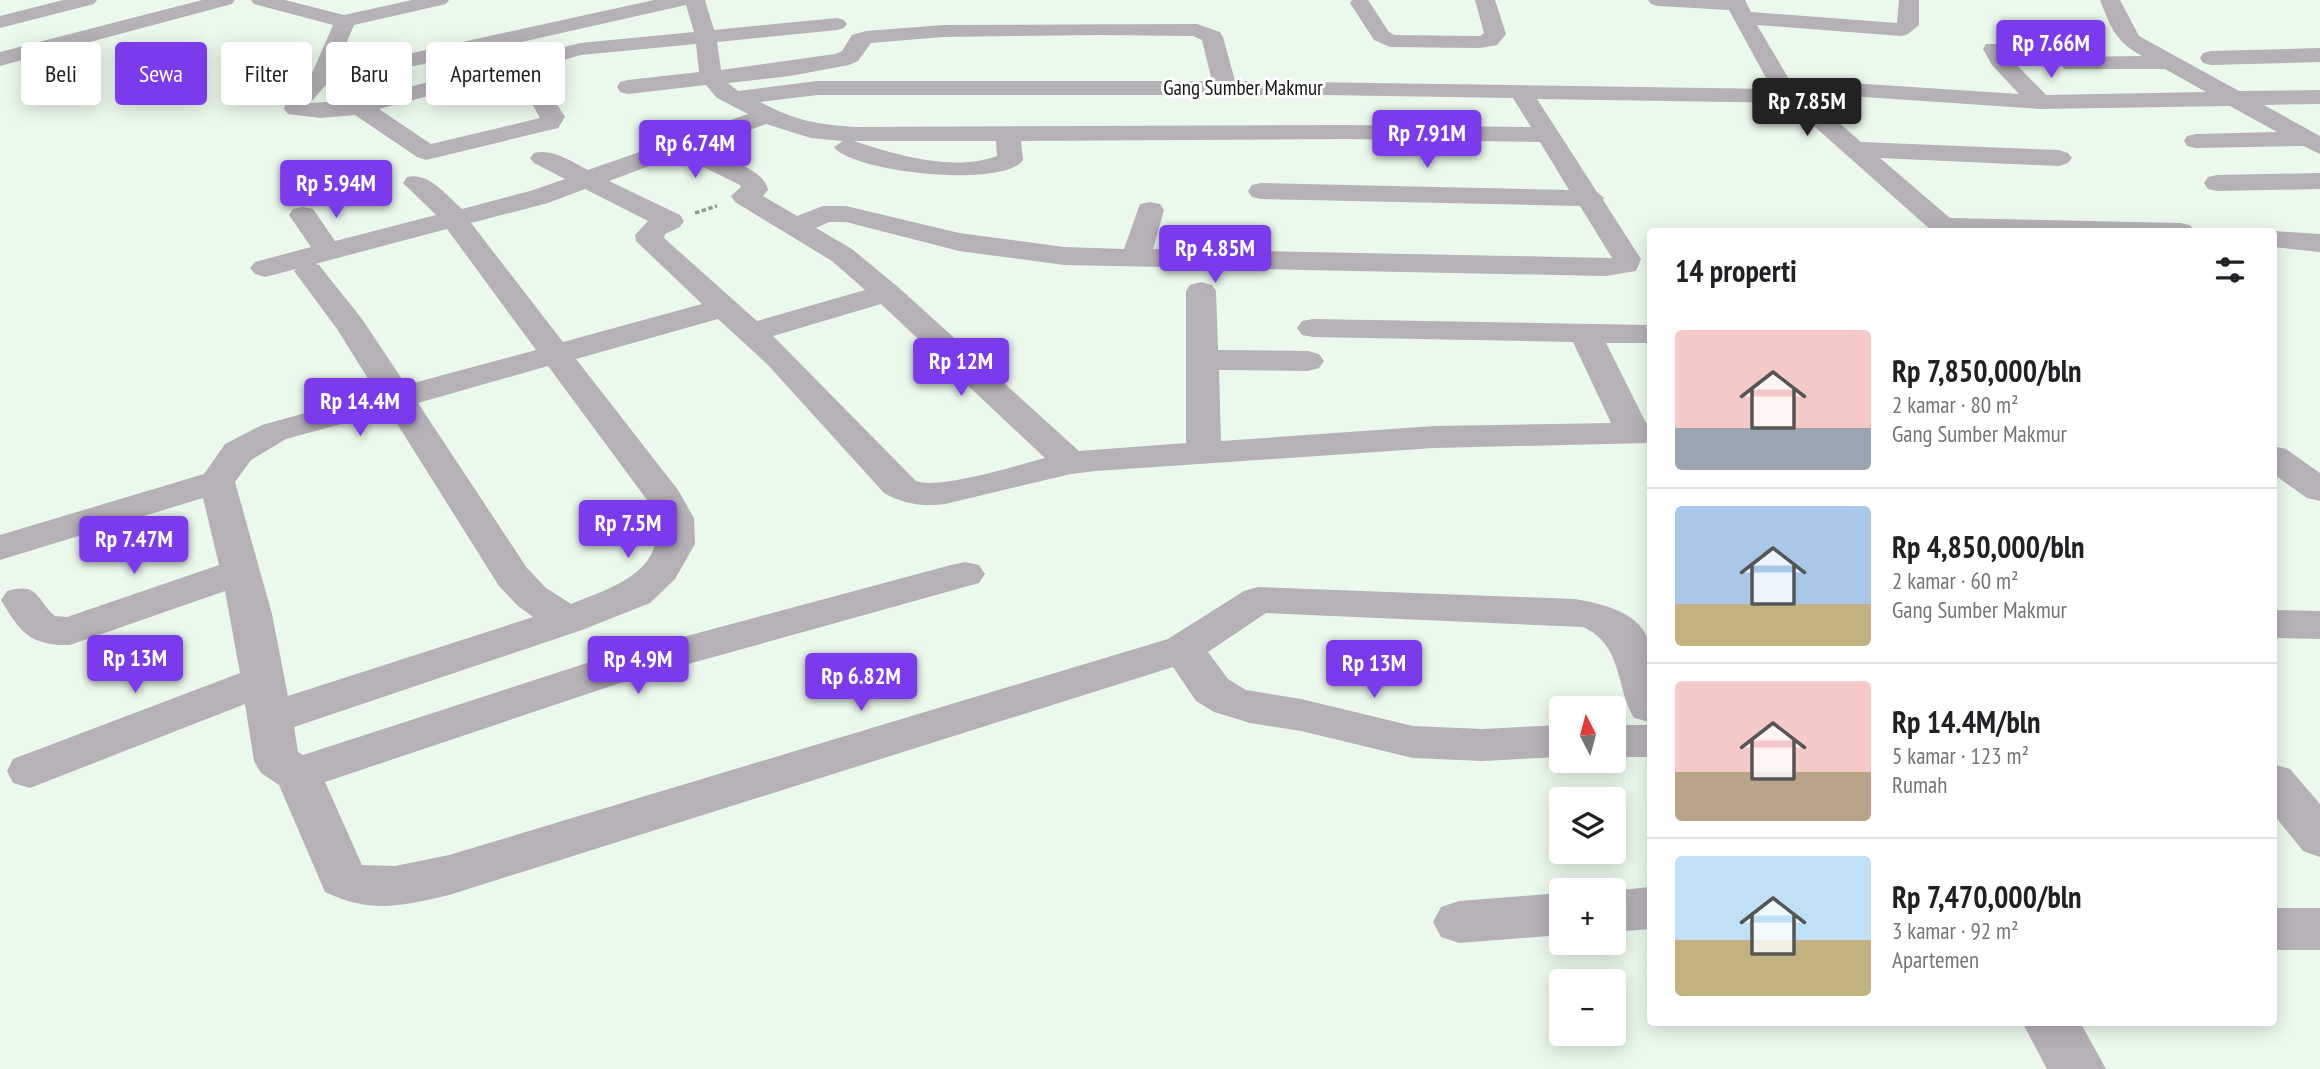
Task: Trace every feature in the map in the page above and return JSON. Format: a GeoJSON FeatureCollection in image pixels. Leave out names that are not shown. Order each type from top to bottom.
{"type":"FeatureCollection","features":[{"type":"Feature","properties":{"kind":"street"},"geometry":{"type":"LineString","coordinates":[[0,4],[16,0]]}},
{"type":"Feature","properties":{"kind":"street"},"geometry":{"type":"LineString","coordinates":[[0,59],[225,0]]}},
{"type":"Feature","properties":{"kind":"street"},"geometry":{"type":"LineString","coordinates":[[261,0],[334,17],[344,22],[439,0]]}},
{"type":"Feature","properties":{"kind":"street"},"geometry":{"type":"LineString","coordinates":[[318,81],[681,0]]}},
{"type":"Feature","properties":{"kind":"street"},"geometry":{"type":"LineString","coordinates":[[695,0],[705,38],[711,78],[725,93],[783,123],[811,131],[834,133],[844,145],[903,162],[987,167],[1010,160],[1009,134],[1548,135]]}},
{"type":"Feature","properties":{"kind":"street"},"geometry":{"type":"LineString","coordinates":[[1360,3],[1381,36],[1434,67],[1489,40],[1495,34],[1485,0]]}},
{"type":"Feature","properties":{"kind":"street"},"geometry":{"type":"LineString","coordinates":[[1658,0],[1901,30],[1909,25],[1909,0]]}},
{"type":"Feature","properties":{"kind":"street"},"geometry":{"type":"LineString","coordinates":[[2110,0],[2123,31],[2131,41],[2309,136]]}},
{"type":"Feature","properties":{"kind":"street"},"geometry":{"type":"LineString","coordinates":[[0,22],[90,8],[123,27]]}},
{"type":"Feature","properties":{"kind":"street"},"geometry":{"type":"LineString","coordinates":[[1738,8],[1786,91],[1946,228]]}},
{"type":"Feature","properties":{"kind":"street"},"geometry":{"type":"LineString","coordinates":[[628,87],[841,60],[850,56],[860,40],[866,37],[1098,19],[1206,32],[1212,37],[1225,88]]}},
{"type":"Feature","properties":{"kind":"street"},"geometry":{"type":"LineString","coordinates":[[344,22],[340,38],[318,81],[297,104],[296,109],[320,111],[360,107],[426,89]]}},
{"type":"Feature","properties":{"kind":"street"},"geometry":{"type":"LineString","coordinates":[[565,53],[580,49],[837,24]]}},
{"type":"Feature","properties":{"kind":"street"},"geometry":{"type":"LineString","coordinates":[[1994,49],[2000,60],[2040,102]]}},
{"type":"Feature","properties":{"kind":"street"},"geometry":{"type":"LineString","coordinates":[[2072,64],[2320,55]]}},
{"type":"Feature","properties":{"kind":"street"},"geometry":{"type":"LineString","coordinates":[[2211,58],[2320,112]]}},
{"type":"Feature","properties":{"kind":"street"},"geometry":{"type":"LineString","coordinates":[[911,89],[921,63]]}},
{"type":"Feature","properties":{"kind":"street"},"geometry":{"type":"LineString","coordinates":[[1006,89],[1013,63]]}},
{"type":"Feature","properties":{"kind":"street"},"geometry":{"type":"LineString","coordinates":[[1103,89],[1104,63]]}},
{"type":"Feature","properties":{"kind":"street","name":"Gang Sumber Makmur"},"geometry":{"type":"LineString","coordinates":[[736,98],[817,88],[1225,88],[1434,67],[1520,91],[1786,91],[2040,102],[2320,97]]}},
{"type":"Feature","properties":{"kind":"street"},"geometry":{"type":"LineString","coordinates":[[1158,88],[1162,133]]}},
{"type":"Feature","properties":{"kind":"street"},"geometry":{"type":"LineString","coordinates":[[796,227],[823,214],[846,214],[959,242],[1064,256],[1497,266],[1626,265],[1627,259],[1591,198],[1520,91]]}},
{"type":"Feature","properties":{"kind":"street"},"geometry":{"type":"LineString","coordinates":[[360,107],[429,152],[549,123],[553,117],[547,105]]}},
{"type":"Feature","properties":{"kind":"street"},"geometry":{"type":"LineString","coordinates":[[265,268],[319,262],[459,223],[768,115]]}},
{"type":"Feature","properties":{"kind":"street"},"geometry":{"type":"LineString","coordinates":[[2196,141],[2309,136]]}},
{"type":"Feature","properties":{"kind":"street"},"geometry":{"type":"LineString","coordinates":[[679,146],[749,179],[754,183],[755,190],[744,196]]}},
{"type":"Feature","properties":{"kind":"street"},"geometry":{"type":"LineString","coordinates":[[1855,149],[2059,158]]}},
{"type":"Feature","properties":{"kind":"street"},"geometry":{"type":"LineString","coordinates":[[543,158],[670,221]]}},
{"type":"Feature","properties":{"kind":"street"},"geometry":{"type":"LineString","coordinates":[[2217,183],[2320,181]]}},
{"type":"Feature","properties":{"kind":"street"},"geometry":{"type":"LineString","coordinates":[[30,771],[268,699],[567,620],[636,594],[661,570],[676,544],[675,518],[665,498],[554,354],[459,223],[416,183]]}},
{"type":"Feature","properties":{"kind":"street"},"geometry":{"type":"LineString","coordinates":[[1261,191],[1591,198]]}},
{"type":"Feature","properties":{"kind":"street"},"geometry":{"type":"LineString","coordinates":[[744,196],[842,255],[887,293],[1071,463]]}},
{"type":"Feature","properties":{"kind":"street"},"geometry":{"type":"LineString","coordinates":[[1136,258],[1150,211]]}},
{"type":"Feature","properties":{"kind":"street"},"geometry":{"type":"LineString","coordinates":[[303,215],[319,262],[351,326],[513,577],[532,597],[567,620]]}},
{"type":"Feature","properties":{"kind":"street"},"geometry":{"type":"LineString","coordinates":[[670,221],[655,228],[649,235],[650,241],[779,358],[897,485],[911,494],[928,496],[945,493],[1071,463],[1434,438],[1642,433],[1585,333]]}},
{"type":"Feature","properties":{"kind":"street"},"geometry":{"type":"LineString","coordinates":[[2277,239],[2320,243]]}},
{"type":"Feature","properties":{"kind":"street"},"geometry":{"type":"LineString","coordinates":[[1201,290],[1204,453]]}},
{"type":"Feature","properties":{"kind":"street"},"geometry":{"type":"LineString","coordinates":[[750,332],[887,293]]}},
{"type":"Feature","properties":{"kind":"street"},"geometry":{"type":"LineString","coordinates":[[0,548],[217,482],[238,453],[274,432],[723,308]]}},
{"type":"Feature","properties":{"kind":"street"},"geometry":{"type":"LineString","coordinates":[[1313,328],[1647,334]]}},
{"type":"Feature","properties":{"kind":"street"},"geometry":{"type":"LineString","coordinates":[[1202,360],[1308,361]]}},
{"type":"Feature","properties":{"kind":"street"},"geometry":{"type":"LineString","coordinates":[[2277,460],[2320,490]]}},
{"type":"Feature","properties":{"kind":"street"},"geometry":{"type":"LineString","coordinates":[[217,482],[251,614],[277,761],[298,774],[343,878],[354,884],[398,886],[462,871],[1183,649],[1258,600],[1590,614],[1605,617],[1623,632],[1647,699]]}},
{"type":"Feature","properties":{"kind":"street"},"geometry":{"type":"LineString","coordinates":[[21,600],[37,625],[49,632],[70,631],[239,572]]}},
{"type":"Feature","properties":{"kind":"street"},"geometry":{"type":"LineString","coordinates":[[298,774],[605,672],[965,574]]}},
{"type":"Feature","properties":{"kind":"street"},"geometry":{"type":"LineString","coordinates":[[2277,624],[2320,625]]}},
{"type":"Feature","properties":{"kind":"street"},"geometry":{"type":"LineString","coordinates":[[1183,649],[1212,690],[1230,701],[1250,708],[1301,715],[1413,742],[1459,745],[1549,741]]}},
{"type":"Feature","properties":{"kind":"street"},"geometry":{"type":"LineString","coordinates":[[1626,741],[1647,741]]}},
{"type":"Feature","properties":{"kind":"street"},"geometry":{"type":"LineString","coordinates":[[2277,786],[2320,838]]}},
{"type":"Feature","properties":{"kind":"street"},"geometry":{"type":"LineString","coordinates":[[1626,910],[1647,908]]}},
{"type":"Feature","properties":{"kind":"street"},"geometry":{"type":"LineString","coordinates":[[1459,922],[1549,915]]}},
{"type":"Feature","properties":{"kind":"street"},"geometry":{"type":"LineString","coordinates":[[2277,929],[2320,929]]}},
{"type":"Feature","properties":{"kind":"street"},"geometry":{"type":"LineString","coordinates":[[2052,1026],[2077,1069]]}},
{"type":"Feature","properties":{"kind":"path"},"geometry":{"type":"LineString","coordinates":[[670,221],[744,196]]}}]}
